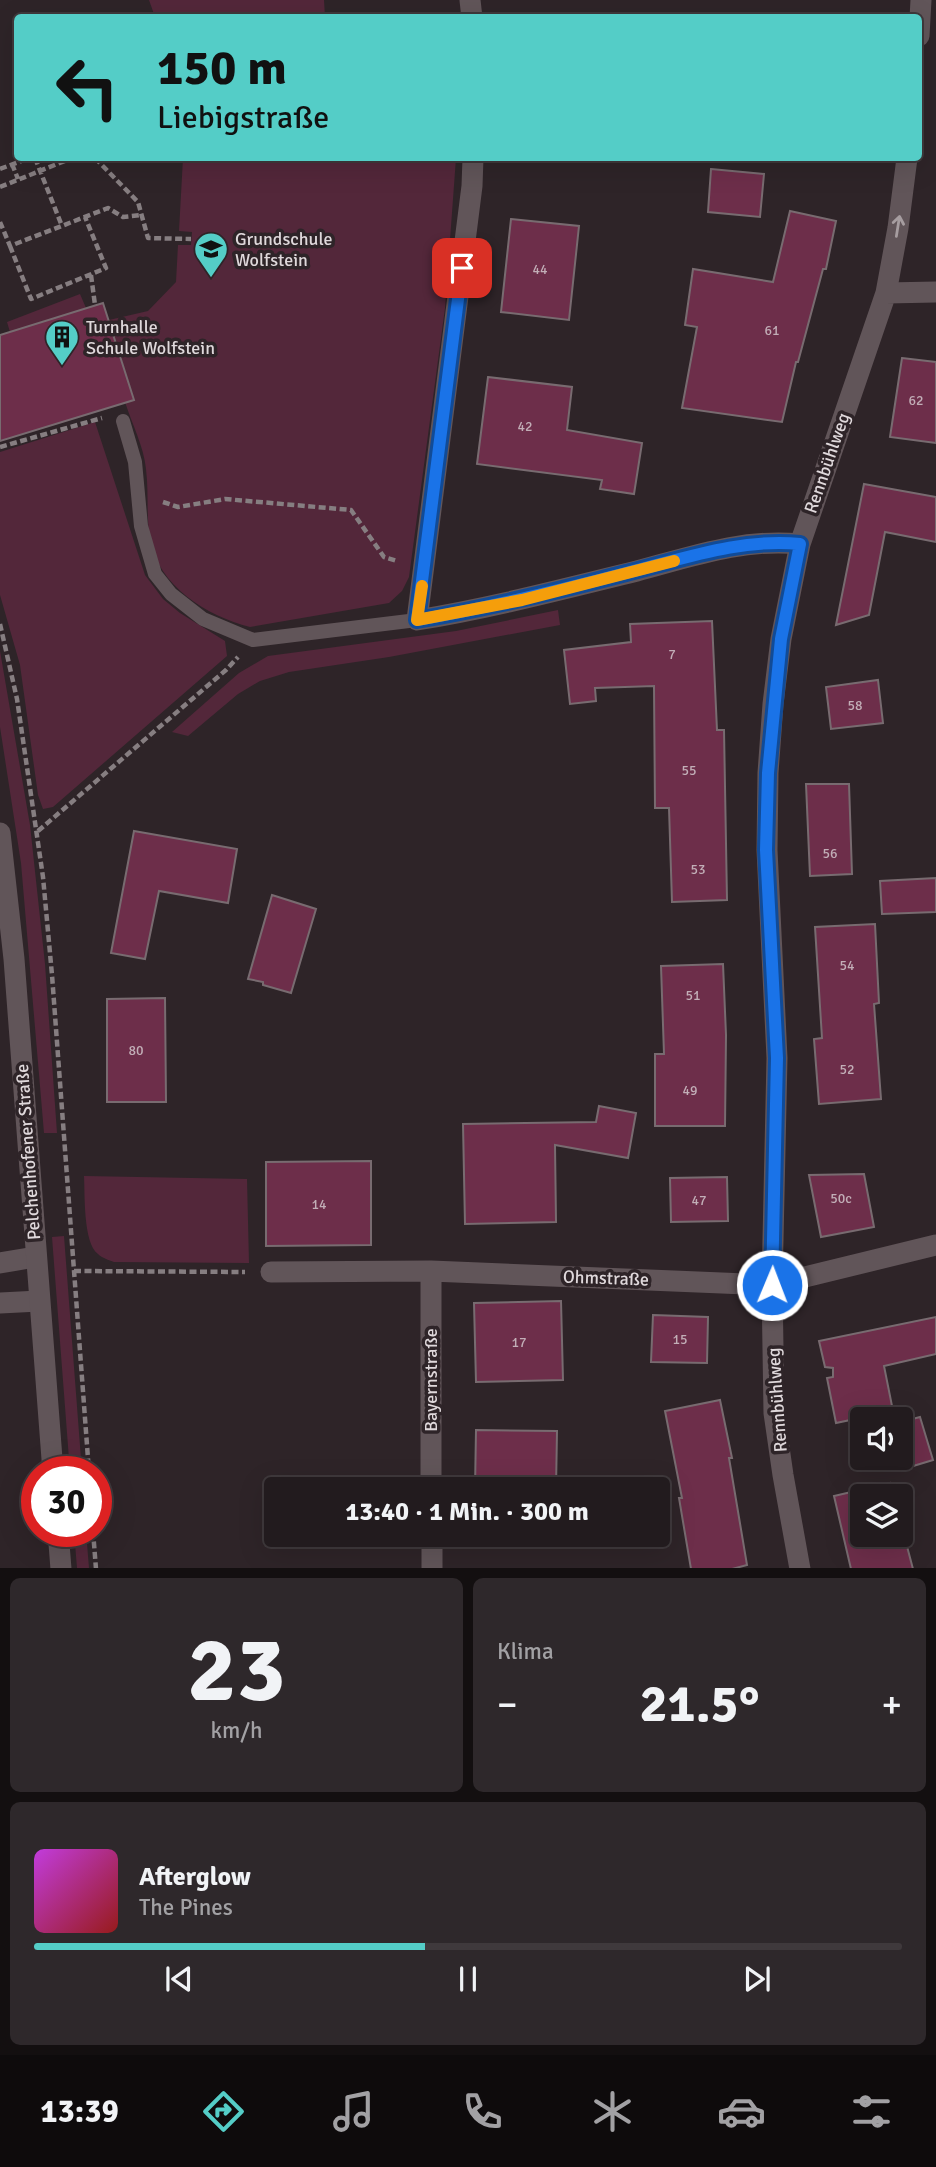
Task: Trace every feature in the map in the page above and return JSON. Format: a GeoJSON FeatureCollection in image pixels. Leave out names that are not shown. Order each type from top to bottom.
{"type":"FeatureCollection","features":[{"type":"Feature","properties":{"kind":"street"},"geometry":{"type":"LineString","coordinates":[[474,161],[417,620],[522,600],[732,547],[778,542],[800,544]]}},
{"type":"Feature","properties":{"kind":"street","name":"Rennbühlweg"},"geometry":{"type":"LineString","coordinates":[[800,1568],[775,1413],[772,1285],[777,1058],[766,850],[768,773],[781,639],[800,544],[886,293],[907,161]]}},
{"type":"Feature","properties":{"kind":"street"},"geometry":{"type":"LineString","coordinates":[[886,293],[936,292]]}},
{"type":"Feature","properties":{"kind":"street","name":"Pelchenhofener Straße"},"geometry":{"type":"LineString","coordinates":[[0,833],[14,959],[52,1456]]}},
{"type":"Feature","properties":{"kind":"street","name":"Ohmstraße"},"geometry":{"type":"LineString","coordinates":[[271,1272],[431,1271],[772,1285],[936,1245]]}},
{"type":"Feature","properties":{"kind":"street"},"geometry":{"type":"LineString","coordinates":[[0,1263],[35,1257]]}},
{"type":"Feature","properties":{"kind":"street","name":"Bayernstraße"},"geometry":{"type":"LineString","coordinates":[[431,1271],[432,1477]]}},
{"type":"Feature","properties":{"kind":"street"},"geometry":{"type":"LineString","coordinates":[[0,1303],[39,1301]]}},
{"type":"Feature","properties":{"kind":"street"},"geometry":{"type":"LineString","coordinates":[[59,1547],[61,1568]]}},
{"type":"Feature","properties":{"kind":"street"},"geometry":{"type":"LineString","coordinates":[[432,1547],[432,1568]]}},
{"type":"Feature","properties":{"kind":"lane"},"geometry":{"type":"LineString","coordinates":[[123,421],[135,462],[141,526],[155,574],[162,585],[182,604],[202,618],[253,640],[417,620]]}},
{"type":"Feature","properties":{"kind":"path"},"geometry":{"type":"LineString","coordinates":[[0,169],[20,161]]}},
{"type":"Feature","properties":{"kind":"path"},"geometry":{"type":"LineString","coordinates":[[36,161],[62,226]]}},
{"type":"Feature","properties":{"kind":"path"},"geometry":{"type":"LineString","coordinates":[[0,187],[58,161]]}},
{"type":"Feature","properties":{"kind":"path"},"geometry":{"type":"LineString","coordinates":[[97,161],[138,202],[148,238],[191,239]]}},
{"type":"Feature","properties":{"kind":"path"},"geometry":{"type":"LineString","coordinates":[[12,164],[18,179]]}},
{"type":"Feature","properties":{"kind":"path"},"geometry":{"type":"LineString","coordinates":[[10,246],[108,208],[123,217],[141,215]]}},
{"type":"Feature","properties":{"kind":"path"},"geometry":{"type":"LineString","coordinates":[[0,222],[31,299],[106,268],[85,217]]}},
{"type":"Feature","properties":{"kind":"path"},"geometry":{"type":"LineString","coordinates":[[91,274],[95,305]]}},
{"type":"Feature","properties":{"kind":"path"},"geometry":{"type":"LineString","coordinates":[[0,447],[102,417],[106,430]]}},
{"type":"Feature","properties":{"kind":"path"},"geometry":{"type":"LineString","coordinates":[[139,496],[178,507],[225,499],[351,510],[384,557],[424,569]]}},
{"type":"Feature","properties":{"kind":"path"},"geometry":{"type":"LineString","coordinates":[[0,624],[17,699],[38,831],[52,975],[88,1456]]}},
{"type":"Feature","properties":{"kind":"path"},"geometry":{"type":"LineString","coordinates":[[38,831],[226,670],[253,640]]}},
{"type":"Feature","properties":{"kind":"path"},"geometry":{"type":"LineString","coordinates":[[74,1271],[271,1272]]}},
{"type":"Feature","properties":{"kind":"path"},"geometry":{"type":"LineString","coordinates":[[94,1547],[96,1568]]}},
{"type":"Feature","properties":{"kind":"shaded area"},"geometry":{"type":"Polygon","coordinates":[[[149,0],[324,0],[325,14],[154,14],[149,0]]]}},
{"type":"Feature","properties":{"kind":"shaded area"},"geometry":{"type":"Polygon","coordinates":[[[183,161],[456,161],[445,308],[409,577],[402,591],[389,603],[250,627],[202,607],[174,585],[163,571],[150,539],[145,461],[125,402],[134,399],[109,320],[148,311],[176,282],[178,245],[191,245],[192,232],[179,231],[183,161]]]}},
{"type":"Feature","properties":{"kind":"shaded area"},"geometry":{"type":"Polygon","coordinates":[[[80,294],[86,308],[10,332],[7,322],[80,294]]]}},
{"type":"Feature","properties":{"kind":"shaded area"},"geometry":{"type":"Polygon","coordinates":[[[95,422],[145,575],[163,599],[225,641],[227,656],[53,807],[43,809],[38,795],[20,665],[0,595],[0,452],[95,422]]]}},
{"type":"Feature","properties":{"kind":"shaded area"},"geometry":{"type":"Polygon","coordinates":[[[558,610],[560,625],[389,657],[289,672],[260,681],[238,694],[188,736],[172,732],[239,673],[268,656],[456,631],[558,610]]]}},
{"type":"Feature","properties":{"kind":"shaded area"},"geometry":{"type":"Polygon","coordinates":[[[0,651],[30,825],[45,964],[57,1133],[44,1133],[21,863],[0,727],[0,651]]]}},
{"type":"Feature","properties":{"kind":"shaded area"},"geometry":{"type":"Polygon","coordinates":[[[84,1176],[247,1179],[249,1263],[114,1262],[104,1258],[93,1248],[87,1229],[84,1176]]]}},
{"type":"Feature","properties":{"kind":"shaded area"},"geometry":{"type":"Polygon","coordinates":[[[64,1236],[81,1456],[69,1456],[52,1237],[64,1236]]]}},
{"type":"Feature","properties":{"kind":"shaded area"},"geometry":{"type":"Polygon","coordinates":[[[75,1547],[87,1547],[89,1568],[77,1568],[75,1547]]]}},
{"type":"Feature","properties":{"kind":"building"},"geometry":{"type":"Polygon","coordinates":[[[711,169],[764,174],[760,217],[708,212],[711,169]]]}},
{"type":"Feature","properties":{"kind":"building"},"geometry":{"type":"Polygon","coordinates":[[[790,211],[836,221],[826,269],[823,269],[796,362],[782,422],[682,408],[697,327],[685,325],[693,269],[773,282],[790,211]]]}},
{"type":"Feature","properties":{"kind":"building"},"geometry":{"type":"Polygon","coordinates":[[[511,219],[579,226],[569,320],[501,312],[511,219]]]}},
{"type":"Feature","properties":{"kind":"building","name":"Turnhalle Schule Wolfstein"},"geometry":{"type":"Polygon","coordinates":[[[103,303],[134,400],[0,441],[0,335],[103,303]]]}},
{"type":"Feature","properties":{"kind":"building"},"geometry":{"type":"Polygon","coordinates":[[[902,358],[936,362],[936,443],[890,437],[902,358]]]}},
{"type":"Feature","properties":{"kind":"building"},"geometry":{"type":"Polygon","coordinates":[[[488,377],[572,387],[567,430],[642,443],[634,494],[600,489],[602,480],[477,464],[488,377]]]}},
{"type":"Feature","properties":{"kind":"building"},"geometry":{"type":"Polygon","coordinates":[[[864,484],[936,497],[936,542],[885,532],[869,615],[836,625],[864,484]]]}},
{"type":"Feature","properties":{"kind":"building"},"geometry":{"type":"Polygon","coordinates":[[[712,621],[717,730],[724,730],[727,900],[672,902],[669,808],[655,808],[654,686],[595,688],[596,701],[570,704],[564,650],[631,642],[630,624],[712,621]]]}},
{"type":"Feature","properties":{"kind":"building"},"geometry":{"type":"Polygon","coordinates":[[[878,680],[883,723],[831,729],[826,687],[878,680]]]}},
{"type":"Feature","properties":{"kind":"building"},"geometry":{"type":"Polygon","coordinates":[[[806,784],[849,784],[852,874],[810,876],[806,784]]]}},
{"type":"Feature","properties":{"kind":"building"},"geometry":{"type":"Polygon","coordinates":[[[134,831],[237,849],[228,903],[159,891],[145,959],[111,953],[134,831]]]}},
{"type":"Feature","properties":{"kind":"building"},"geometry":{"type":"Polygon","coordinates":[[[936,878],[936,912],[882,914],[880,881],[936,878]]]}},
{"type":"Feature","properties":{"kind":"building"},"geometry":{"type":"Polygon","coordinates":[[[272,895],[316,909],[291,993],[248,979],[272,895]]]}},
{"type":"Feature","properties":{"kind":"building"},"geometry":{"type":"Polygon","coordinates":[[[875,924],[879,1003],[874,1004],[881,1099],[819,1104],[814,1039],[822,1038],[815,927],[875,924]]]}},
{"type":"Feature","properties":{"kind":"building"},"geometry":{"type":"Polygon","coordinates":[[[723,964],[726,1035],[725,1126],[655,1126],[655,1054],[664,1054],[661,966],[723,964]]]}},
{"type":"Feature","properties":{"kind":"building"},"geometry":{"type":"Polygon","coordinates":[[[165,998],[166,1102],[107,1102],[107,999],[165,998]]]}},
{"type":"Feature","properties":{"kind":"building"},"geometry":{"type":"Polygon","coordinates":[[[599,1106],[636,1113],[628,1158],[555,1145],[556,1222],[465,1224],[463,1124],[596,1122],[599,1106]]]}},
{"type":"Feature","properties":{"kind":"building"},"geometry":{"type":"Polygon","coordinates":[[[371,1161],[371,1245],[266,1246],[266,1162],[371,1161]]]}},
{"type":"Feature","properties":{"kind":"building"},"geometry":{"type":"Polygon","coordinates":[[[864,1174],[874,1227],[821,1237],[809,1175],[864,1174]]]}},
{"type":"Feature","properties":{"kind":"building"},"geometry":{"type":"Polygon","coordinates":[[[727,1177],[728,1221],[671,1222],[670,1178],[727,1177]]]}},
{"type":"Feature","properties":{"kind":"building"},"geometry":{"type":"Polygon","coordinates":[[[561,1301],[563,1380],[476,1382],[474,1303],[561,1301]]]}},
{"type":"Feature","properties":{"kind":"building"},"geometry":{"type":"Polygon","coordinates":[[[653,1315],[708,1317],[707,1363],[651,1362],[653,1315]]]}},
{"type":"Feature","properties":{"kind":"building"},"geometry":{"type":"Polygon","coordinates":[[[936,1317],[936,1354],[884,1366],[892,1407],[850,1407],[850,1420],[836,1423],[827,1378],[833,1377],[833,1368],[825,1367],[819,1341],[936,1317]]]}},
{"type":"Feature","properties":{"kind":"building"},"geometry":{"type":"Polygon","coordinates":[[[720,1400],[732,1458],[729,1458],[747,1565],[736,1568],[691,1568],[679,1498],[682,1498],[665,1411],[720,1400]]]}},
{"type":"Feature","properties":{"kind":"building"},"geometry":{"type":"Polygon","coordinates":[[[920,1417],[933,1460],[913,1466],[913,1419],[920,1417]]]}},
{"type":"Feature","properties":{"kind":"building"},"geometry":{"type":"Polygon","coordinates":[[[476,1430],[557,1431],[556,1477],[475,1477],[476,1430]]]}},
{"type":"Feature","properties":{"kind":"building"},"geometry":{"type":"Polygon","coordinates":[[[850,1492],[850,1547],[907,1547],[913,1568],[851,1568],[834,1496],[850,1492]]]}},
{"type":"Feature","properties":{"kind":"slow traffic"},"geometry":{"type":"LineString","coordinates":[[422,586],[417,620],[522,600],[674,561]]}},
{"type":"Feature","properties":{"kind":"place","name":"Grundschule Wolfstein"},"geometry":{"type":"Point","coordinates":[211,279]}},
{"type":"Feature","properties":{"kind":"place","name":"Turnhalle Schule Wolfstein"},"geometry":{"type":"Point","coordinates":[62,367]}},
{"type":"Feature","properties":{"kind":"route"},"geometry":{"type":"LineString","coordinates":[[462,268],[417,620],[522,600],[732,547],[778,542],[800,544],[781,639],[768,773],[766,850],[777,1058],[772,1285]]}}]}
